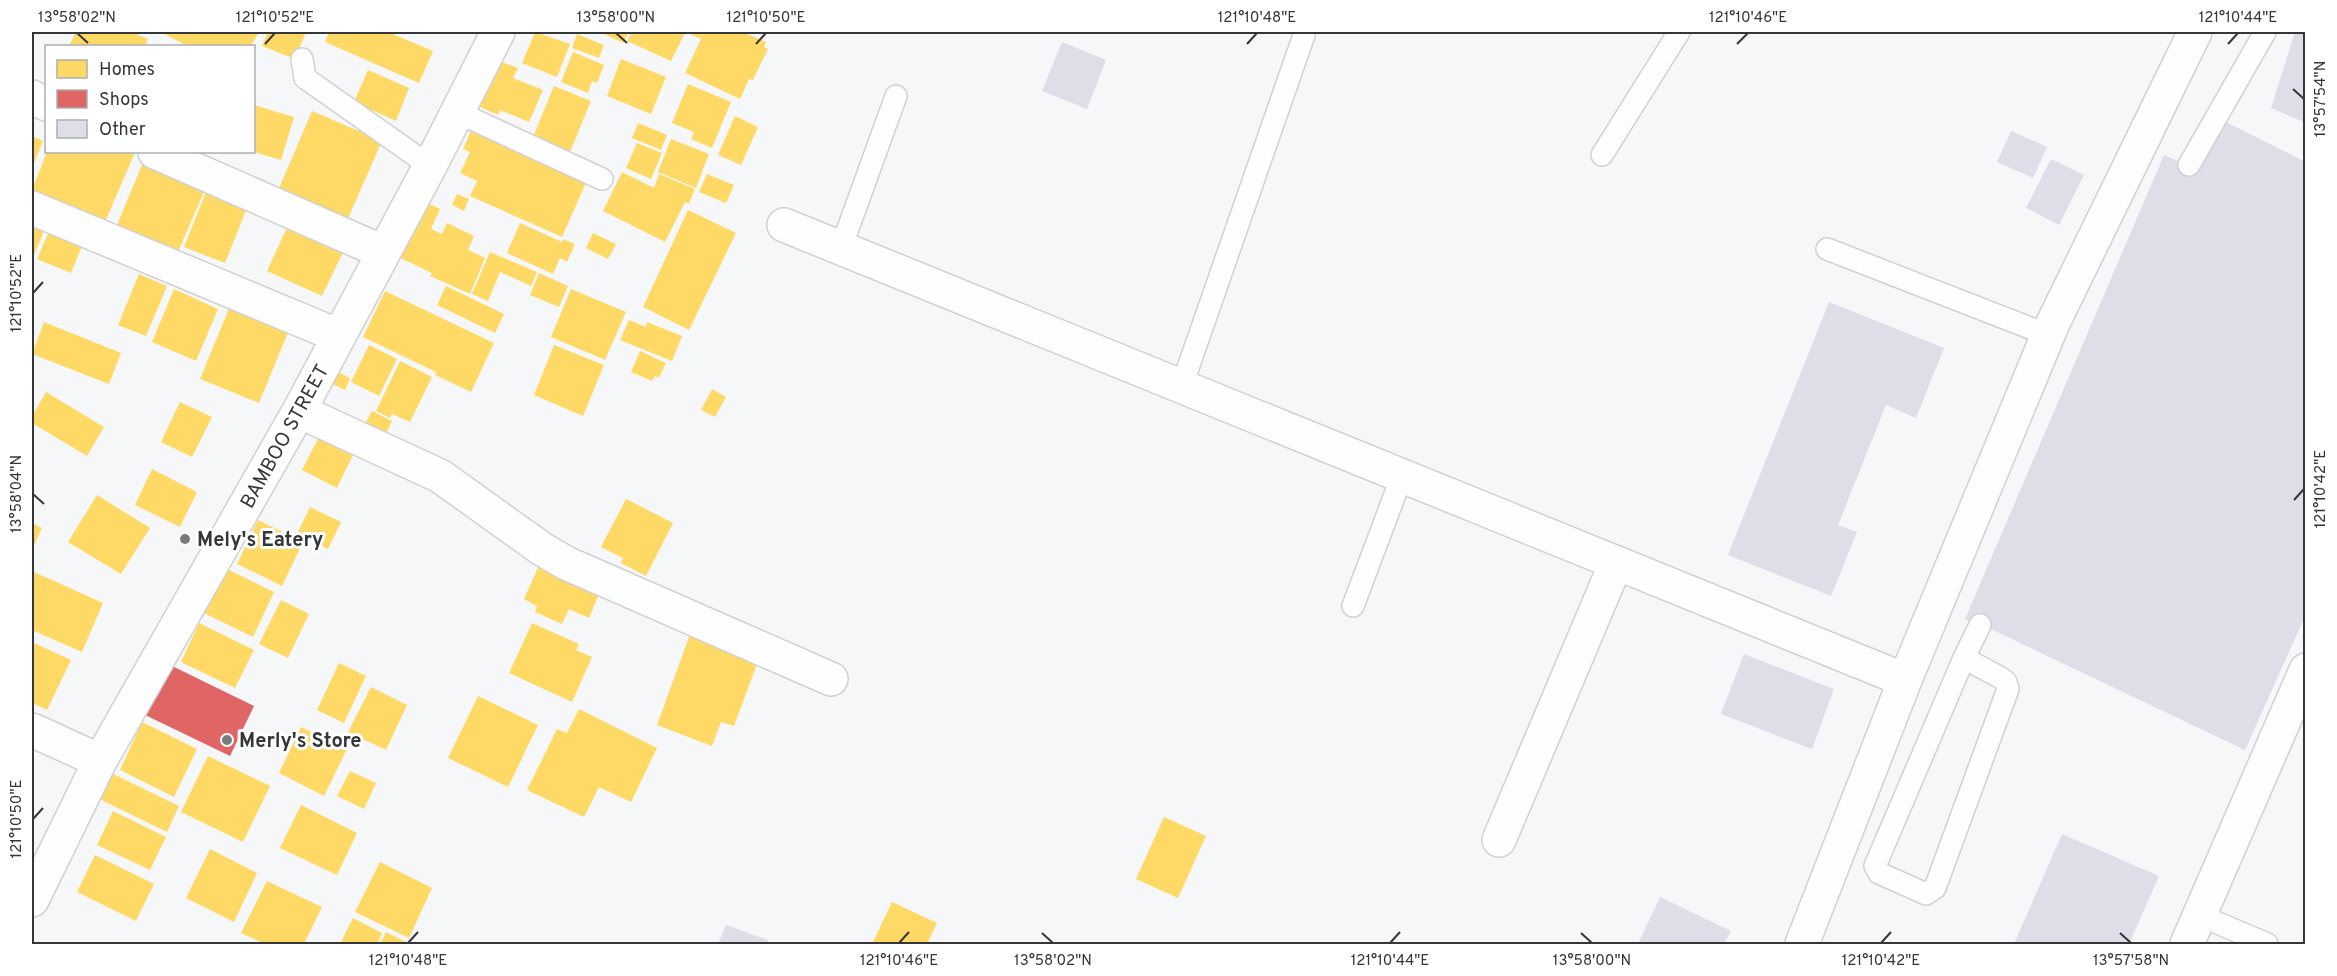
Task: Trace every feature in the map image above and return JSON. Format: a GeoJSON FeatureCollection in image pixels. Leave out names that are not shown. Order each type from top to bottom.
{"type":"FeatureCollection","features":[{"type":"Feature","properties":{"kind":"street","name":"BAMBOO STREET"},"geometry":{"type":"LineString","coordinates":[[32,900],[100,761],[299,411],[430,166],[498,32]]}},
{"type":"Feature","properties":{"kind":"street"},"geometry":{"type":"LineString","coordinates":[[1802,945],[1905,680],[2048,335],[2195,32]]}},
{"type":"Feature","properties":{"kind":"street"},"geometry":{"type":"LineString","coordinates":[[157,153],[383,252]]}},
{"type":"Feature","properties":{"kind":"street"},"geometry":{"type":"LineString","coordinates":[[32,208],[339,336]]}},
{"type":"Feature","properties":{"kind":"street"},"geometry":{"type":"LineString","coordinates":[[784,225],[1905,680]]}},
{"type":"Feature","properties":{"kind":"street"},"geometry":{"type":"LineString","coordinates":[[299,411],[440,476],[542,549],[566,562],[831,679]]}},
{"type":"Feature","properties":{"kind":"street"},"geometry":{"type":"LineString","coordinates":[[1499,840],[1616,563]]}},
{"type":"Feature","properties":{"kind":"street"},"geometry":{"type":"LineString","coordinates":[[2187,945],[2306,670]]}},
{"type":"Feature","properties":{"kind":"street"},"geometry":{"type":"LineString","coordinates":[[32,730],[100,761]]}},
{"type":"Feature","properties":{"kind":"lane"},"geometry":{"type":"LineString","coordinates":[[1602,155],[1679,32]]}},
{"type":"Feature","properties":{"kind":"lane"},"geometry":{"type":"LineString","coordinates":[[2189,165],[2265,32]]}},
{"type":"Feature","properties":{"kind":"lane"},"geometry":{"type":"LineString","coordinates":[[1181,388],[1304,35]]}},
{"type":"Feature","properties":{"kind":"lane"},"geometry":{"type":"LineString","coordinates":[[302,59],[305,78],[430,166]]}},
{"type":"Feature","properties":{"kind":"lane"},"geometry":{"type":"LineString","coordinates":[[841,248],[896,96]]}},
{"type":"Feature","properties":{"kind":"lane"},"geometry":{"type":"LineString","coordinates":[[457,112],[602,179]]}},
{"type":"Feature","properties":{"kind":"lane"},"geometry":{"type":"LineString","coordinates":[[1827,249],[2048,335]]}},
{"type":"Feature","properties":{"kind":"lane"},"geometry":{"type":"LineString","coordinates":[[1353,606],[1402,476]]}},
{"type":"Feature","properties":{"kind":"lane"},"geometry":{"type":"LineString","coordinates":[[1964,658],[2001,678],[2006,682],[2008,688],[1935,888],[1926,894],[1879,873],[1875,866],[1964,658],[1980,625]]}},
{"type":"Feature","properties":{"kind":"lane"},"geometry":{"type":"LineString","coordinates":[[2199,915],[2267,945]]}},
{"type":"Feature","properties":{"kind":"building: Homes"},"geometry":{"type":"Polygon","coordinates":[[[76,32],[132,32],[148,39],[145,45],[70,45],[76,32]]]}},
{"type":"Feature","properties":{"kind":"building: Homes"},"geometry":{"type":"Polygon","coordinates":[[[161,32],[259,32],[252,45],[185,45],[161,32]]]}},
{"type":"Feature","properties":{"kind":"building: Homes"},"geometry":{"type":"Polygon","coordinates":[[[268,32],[306,32],[295,59],[262,46],[268,32]]]}},
{"type":"Feature","properties":{"kind":"building: Homes"},"geometry":{"type":"Polygon","coordinates":[[[329,32],[388,32],[433,51],[419,83],[325,42],[329,32]]]}},
{"type":"Feature","properties":{"kind":"building: Homes"},"geometry":{"type":"Polygon","coordinates":[[[535,32],[570,44],[557,77],[522,63],[535,32]]]}},
{"type":"Feature","properties":{"kind":"building: Homes"},"geometry":{"type":"Polygon","coordinates":[[[600,32],[629,32],[623,43],[600,32]]]}},
{"type":"Feature","properties":{"kind":"building: Homes"},"geometry":{"type":"Polygon","coordinates":[[[632,32],[685,33],[671,61],[627,41],[632,32]]]}},
{"type":"Feature","properties":{"kind":"building: Homes"},"geometry":{"type":"Polygon","coordinates":[[[689,32],[743,32],[766,42],[764,47],[768,49],[753,80],[749,79],[740,99],[685,73],[701,39],[689,32]]]}},
{"type":"Feature","properties":{"kind":"building: Homes"},"geometry":{"type":"Polygon","coordinates":[[[577,34],[604,45],[599,58],[572,48],[577,34]]]}},
{"type":"Feature","properties":{"kind":"building: Homes"},"geometry":{"type":"Polygon","coordinates":[[[573,52],[604,65],[597,83],[592,81],[588,93],[561,82],[573,52]]]}},
{"type":"Feature","properties":{"kind":"building: Homes"},"geometry":{"type":"Polygon","coordinates":[[[621,59],[666,77],[651,114],[607,96],[621,59]]]}},
{"type":"Feature","properties":{"kind":"building: Homes"},"geometry":{"type":"Polygon","coordinates":[[[497,60],[518,68],[513,78],[543,90],[529,122],[500,110],[498,115],[478,106],[497,60]]]}},
{"type":"Feature","properties":{"kind":"building: Homes"},"geometry":{"type":"Polygon","coordinates":[[[368,70],[409,88],[396,121],[354,102],[368,70]]]}},
{"type":"Feature","properties":{"kind":"building: Homes"},"geometry":{"type":"Polygon","coordinates":[[[688,84],[731,102],[712,148],[691,139],[694,132],[672,123],[688,84]]]}},
{"type":"Feature","properties":{"kind":"building: Homes"},"geometry":{"type":"Polygon","coordinates":[[[554,86],[591,101],[570,152],[533,137],[554,86]]]}},
{"type":"Feature","properties":{"kind":"building: Homes"},"geometry":{"type":"Polygon","coordinates":[[[255,105],[294,117],[281,160],[255,152],[255,105]]]}},
{"type":"Feature","properties":{"kind":"building: Homes"},"geometry":{"type":"Polygon","coordinates":[[[312,111],[382,141],[346,223],[277,193],[312,111]]]}},
{"type":"Feature","properties":{"kind":"building: Homes"},"geometry":{"type":"Polygon","coordinates":[[[735,116],[758,127],[741,165],[718,155],[735,116]]]}},
{"type":"Feature","properties":{"kind":"building: Homes"},"geometry":{"type":"Polygon","coordinates":[[[638,123],[667,135],[661,150],[632,138],[638,123]]]}},
{"type":"Feature","properties":{"kind":"building: Homes"},"geometry":{"type":"Polygon","coordinates":[[[473,126],[586,183],[562,237],[470,196],[477,181],[460,173],[470,152],[463,149],[473,126]]]}},
{"type":"Feature","properties":{"kind":"building: Homes"},"geometry":{"type":"Polygon","coordinates":[[[32,136],[43,141],[32,168],[32,136]]]}},
{"type":"Feature","properties":{"kind":"building: Homes"},"geometry":{"type":"Polygon","coordinates":[[[671,139],[709,154],[696,188],[658,172],[671,139]]]}},
{"type":"Feature","properties":{"kind":"building: Homes"},"geometry":{"type":"Polygon","coordinates":[[[637,143],[662,153],[651,179],[626,168],[637,143]]]}},
{"type":"Feature","properties":{"kind":"building: Homes"},"geometry":{"type":"Polygon","coordinates":[[[47,153],[135,153],[105,222],[32,190],[47,153]]]}},
{"type":"Feature","properties":{"kind":"building: Homes"},"geometry":{"type":"Polygon","coordinates":[[[147,153],[209,180],[178,252],[117,225],[147,153]]]}},
{"type":"Feature","properties":{"kind":"building: Homes"},"geometry":{"type":"Polygon","coordinates":[[[622,172],[654,188],[659,174],[695,189],[689,204],[685,202],[665,242],[603,211],[622,172]]]}},
{"type":"Feature","properties":{"kind":"building: Homes"},"geometry":{"type":"Polygon","coordinates":[[[707,174],[734,185],[726,203],[699,192],[707,174]]]}},
{"type":"Feature","properties":{"kind":"building: Homes"},"geometry":{"type":"Polygon","coordinates":[[[210,182],[251,198],[225,263],[184,247],[210,182]]]}},
{"type":"Feature","properties":{"kind":"building: Homes"},"geometry":{"type":"Polygon","coordinates":[[[457,194],[469,199],[464,211],[452,205],[457,194]]]}},
{"type":"Feature","properties":{"kind":"building: Homes"},"geometry":{"type":"Polygon","coordinates":[[[425,202],[440,209],[431,229],[442,234],[447,223],[474,236],[468,250],[485,258],[470,294],[430,276],[432,273],[400,258],[425,202]]]}},
{"type":"Feature","properties":{"kind":"building: Homes"},"geometry":{"type":"Polygon","coordinates":[[[688,210],[736,233],[689,330],[643,307],[688,210]]]}},
{"type":"Feature","properties":{"kind":"building: Homes"},"geometry":{"type":"Polygon","coordinates":[[[32,212],[49,219],[32,260],[32,212]]]}},
{"type":"Feature","properties":{"kind":"building: Homes"},"geometry":{"type":"Polygon","coordinates":[[[54,220],[87,234],[71,273],[37,259],[54,220]]]}},
{"type":"Feature","properties":{"kind":"building: Homes"},"geometry":{"type":"Polygon","coordinates":[[[290,221],[346,246],[322,296],[267,271],[290,221]]]}},
{"type":"Feature","properties":{"kind":"building: Homes"},"geometry":{"type":"Polygon","coordinates":[[[520,223],[562,242],[563,239],[575,244],[567,262],[560,258],[553,274],[507,253],[520,223]]]}},
{"type":"Feature","properties":{"kind":"building: Homes"},"geometry":{"type":"Polygon","coordinates":[[[593,233],[616,244],[608,259],[586,248],[593,233]]]}},
{"type":"Feature","properties":{"kind":"building: Homes"},"geometry":{"type":"Polygon","coordinates":[[[490,252],[537,272],[531,286],[500,272],[488,301],[472,294],[490,252]]]}},
{"type":"Feature","properties":{"kind":"building: Homes"},"geometry":{"type":"Polygon","coordinates":[[[539,273],[568,286],[559,307],[530,295],[539,273]]]}},
{"type":"Feature","properties":{"kind":"building: Homes"},"geometry":{"type":"Polygon","coordinates":[[[139,274],[167,286],[146,336],[118,325],[139,274]]]}},
{"type":"Feature","properties":{"kind":"building: Homes"},"geometry":{"type":"Polygon","coordinates":[[[446,286],[504,314],[495,333],[437,305],[446,286]]]}},
{"type":"Feature","properties":{"kind":"building: Homes"},"geometry":{"type":"Polygon","coordinates":[[[174,289],[218,309],[196,361],[152,342],[174,289]]]}},
{"type":"Feature","properties":{"kind":"building: Homes"},"geometry":{"type":"Polygon","coordinates":[[[571,289],[626,312],[605,360],[551,337],[571,289]]]}},
{"type":"Feature","properties":{"kind":"building: Homes"},"geometry":{"type":"Polygon","coordinates":[[[385,291],[494,343],[471,392],[435,375],[436,372],[363,337],[385,291]]]}},
{"type":"Feature","properties":{"kind":"building: Homes"},"geometry":{"type":"Polygon","coordinates":[[[230,306],[289,330],[259,403],[200,379],[230,306]]]}},
{"type":"Feature","properties":{"kind":"building: Homes"},"geometry":{"type":"Polygon","coordinates":[[[629,320],[646,327],[647,322],[682,336],[672,361],[620,340],[629,320]]]}},
{"type":"Feature","properties":{"kind":"building: Homes"},"geometry":{"type":"Polygon","coordinates":[[[44,322],[121,353],[109,384],[32,354],[44,322]]]}},
{"type":"Feature","properties":{"kind":"building: Homes"},"geometry":{"type":"Polygon","coordinates":[[[369,345],[397,359],[379,396],[351,382],[369,345]]]}},
{"type":"Feature","properties":{"kind":"building: Homes"},"geometry":{"type":"Polygon","coordinates":[[[554,345],[604,365],[583,416],[534,395],[554,345]]]}},
{"type":"Feature","properties":{"kind":"building: Homes"},"geometry":{"type":"Polygon","coordinates":[[[640,351],[666,363],[659,378],[655,376],[652,381],[631,372],[640,351]]]}},
{"type":"Feature","properties":{"kind":"building: Homes"},"geometry":{"type":"Polygon","coordinates":[[[400,361],[432,377],[410,422],[392,414],[390,418],[376,411],[400,361]]]}},
{"type":"Feature","properties":{"kind":"building: Homes"},"geometry":{"type":"Polygon","coordinates":[[[338,372],[350,378],[345,390],[333,384],[338,372]]]}},
{"type":"Feature","properties":{"kind":"building: Homes"},"geometry":{"type":"Polygon","coordinates":[[[712,389],[726,397],[715,417],[701,410],[712,389]]]}},
{"type":"Feature","properties":{"kind":"building: Homes"},"geometry":{"type":"Polygon","coordinates":[[[46,392],[104,427],[87,456],[32,423],[32,416],[46,392]]]}},
{"type":"Feature","properties":{"kind":"building: Homes"},"geometry":{"type":"Polygon","coordinates":[[[180,402],[212,417],[192,457],[161,442],[180,402]]]}},
{"type":"Feature","properties":{"kind":"building: Homes"},"geometry":{"type":"Polygon","coordinates":[[[372,411],[392,421],[385,436],[364,426],[372,411]]]}},
{"type":"Feature","properties":{"kind":"building: Homes"},"geometry":{"type":"Polygon","coordinates":[[[320,435],[354,453],[337,488],[302,470],[320,435]]]}},
{"type":"Feature","properties":{"kind":"building: Homes"},"geometry":{"type":"Polygon","coordinates":[[[152,469],[197,492],[180,527],[135,505],[152,469]]]}},
{"type":"Feature","properties":{"kind":"building: Homes"},"geometry":{"type":"Polygon","coordinates":[[[97,495],[150,528],[121,574],[68,542],[97,495]]]}},
{"type":"Feature","properties":{"kind":"building: Homes"},"geometry":{"type":"Polygon","coordinates":[[[626,499],[673,523],[646,576],[621,563],[623,558],[601,547],[626,499]]]}},
{"type":"Feature","properties":{"kind":"building: Homes"},"geometry":{"type":"Polygon","coordinates":[[[310,507],[341,522],[328,549],[297,534],[310,507]]]}},
{"type":"Feature","properties":{"kind":"building: Homes"},"geometry":{"type":"Polygon","coordinates":[[[258,520],[303,542],[282,586],[237,564],[258,520]]]}},
{"type":"Feature","properties":{"kind":"building: Homes"},"geometry":{"type":"Polygon","coordinates":[[[32,523],[42,528],[32,550],[32,523]]]}},
{"type":"Feature","properties":{"kind":"building: Homes"},"geometry":{"type":"Polygon","coordinates":[[[541,561],[601,589],[589,618],[569,609],[562,624],[535,612],[537,606],[524,599],[541,561]]]}},
{"type":"Feature","properties":{"kind":"building: Homes"},"geometry":{"type":"Polygon","coordinates":[[[225,568],[274,592],[253,637],[204,613],[225,568]]]}},
{"type":"Feature","properties":{"kind":"building: Homes"},"geometry":{"type":"Polygon","coordinates":[[[32,571],[103,603],[82,652],[32,630],[32,571]]]}},
{"type":"Feature","properties":{"kind":"building: Homes"},"geometry":{"type":"Polygon","coordinates":[[[281,600],[309,614],[288,658],[259,644],[281,600]]]}},
{"type":"Feature","properties":{"kind":"building: Homes"},"geometry":{"type":"Polygon","coordinates":[[[199,623],[254,650],[235,688],[181,662],[199,623]]]}},
{"type":"Feature","properties":{"kind":"building: Homes"},"geometry":{"type":"Polygon","coordinates":[[[532,623],[579,644],[576,650],[592,657],[572,702],[509,673],[532,623]]]}},
{"type":"Feature","properties":{"kind":"building: Homes"},"geometry":{"type":"Polygon","coordinates":[[[693,626],[760,656],[734,726],[721,722],[712,746],[657,725],[693,626]]]}},
{"type":"Feature","properties":{"kind":"building: Homes"},"geometry":{"type":"Polygon","coordinates":[[[32,642],[71,660],[47,710],[32,703],[32,642]]]}},
{"type":"Feature","properties":{"kind":"building: Homes"},"geometry":{"type":"Polygon","coordinates":[[[339,663],[366,676],[344,723],[317,710],[339,663]]]}},
{"type":"Feature","properties":{"kind":"building: Homes"},"geometry":{"type":"Polygon","coordinates":[[[371,687],[407,705],[386,750],[348,732],[371,687]]]}},
{"type":"Feature","properties":{"kind":"building: Homes"},"geometry":{"type":"Polygon","coordinates":[[[478,696],[538,725],[508,787],[448,758],[478,696]]]}},
{"type":"Feature","properties":{"kind":"building: Homes"},"geometry":{"type":"Polygon","coordinates":[[[579,709],[657,748],[631,802],[599,787],[584,817],[527,790],[557,729],[567,733],[579,709]]]}},
{"type":"Feature","properties":{"kind":"building: Homes"},"geometry":{"type":"Polygon","coordinates":[[[142,722],[197,749],[174,797],[120,770],[142,722]]]}},
{"type":"Feature","properties":{"kind":"building: Homes"},"geometry":{"type":"Polygon","coordinates":[[[301,727],[347,749],[324,796],[279,773],[301,727]]]}},
{"type":"Feature","properties":{"kind":"building: Homes"},"geometry":{"type":"Polygon","coordinates":[[[208,756],[270,786],[243,842],[181,812],[208,756]]]}},
{"type":"Feature","properties":{"kind":"building: Homes"},"geometry":{"type":"Polygon","coordinates":[[[103,769],[179,806],[167,832],[91,795],[103,769]]]}},
{"type":"Feature","properties":{"kind":"building: Homes"},"geometry":{"type":"Polygon","coordinates":[[[350,771],[376,783],[364,809],[337,796],[350,771]]]}},
{"type":"Feature","properties":{"kind":"building: Homes"},"geometry":{"type":"Polygon","coordinates":[[[301,805],[357,833],[337,875],[280,848],[301,805]]]}},
{"type":"Feature","properties":{"kind":"building: Homes"},"geometry":{"type":"Polygon","coordinates":[[[113,811],[166,837],[150,870],[97,845],[113,811]]]}},
{"type":"Feature","properties":{"kind":"building: Homes"},"geometry":{"type":"Polygon","coordinates":[[[1164,817],[1206,836],[1178,898],[1136,879],[1164,817]]]}},
{"type":"Feature","properties":{"kind":"building: Homes"},"geometry":{"type":"Polygon","coordinates":[[[210,849],[257,873],[234,922],[186,898],[210,849]]]}},
{"type":"Feature","properties":{"kind":"building: Homes"},"geometry":{"type":"Polygon","coordinates":[[[95,855],[154,884],[136,921],[77,892],[95,855]]]}},
{"type":"Feature","properties":{"kind":"building: Homes"},"geometry":{"type":"Polygon","coordinates":[[[380,862],[432,888],[409,938],[355,912],[380,862]]]}},
{"type":"Feature","properties":{"kind":"building: Homes"},"geometry":{"type":"Polygon","coordinates":[[[267,881],[322,907],[304,944],[265,944],[241,933],[267,881]]]}},
{"type":"Feature","properties":{"kind":"building: Homes"},"geometry":{"type":"Polygon","coordinates":[[[892,902],[937,923],[927,944],[872,944],[892,902]]]}},
{"type":"Feature","properties":{"kind":"building: Homes"},"geometry":{"type":"Polygon","coordinates":[[[353,918],[382,933],[377,944],[340,944],[353,918]]]}},
{"type":"Feature","properties":{"kind":"building: Homes"},"geometry":{"type":"Polygon","coordinates":[[[386,932],[410,944],[380,944],[386,932]]]}},
{"type":"Feature","properties":{"kind":"building: Shops"},"geometry":{"type":"Polygon","coordinates":[[[166,663],[254,706],[230,756],[141,713],[166,663]]]}},
{"type":"Feature","properties":{"kind":"building: Other"},"geometry":{"type":"Polygon","coordinates":[[[2295,32],[2306,32],[2306,123],[2271,108],[2295,32]]]}},
{"type":"Feature","properties":{"kind":"building: Other"},"geometry":{"type":"Polygon","coordinates":[[[1062,42],[1106,60],[1087,109],[1042,91],[1062,42]]]}},
{"type":"Feature","properties":{"kind":"building: Other"},"geometry":{"type":"Polygon","coordinates":[[[2224,121],[2306,162],[2306,614],[2245,750],[1965,619],[2164,155],[2199,170],[2224,121]]]}},
{"type":"Feature","properties":{"kind":"building: Other"},"geometry":{"type":"Polygon","coordinates":[[[2011,131],[2047,147],[2033,178],[1997,162],[2011,131]]]}},
{"type":"Feature","properties":{"kind":"building: Other"},"geometry":{"type":"Polygon","coordinates":[[[2051,159],[2084,175],[2059,225],[2026,208],[2051,159]]]}},
{"type":"Feature","properties":{"kind":"building: Other"},"geometry":{"type":"Polygon","coordinates":[[[1829,302],[1944,348],[1916,418],[1886,405],[1838,525],[1857,532],[1831,596],[1728,555],[1829,302]]]}},
{"type":"Feature","properties":{"kind":"building: Other"},"geometry":{"type":"Polygon","coordinates":[[[1744,654],[1834,689],[1812,749],[1721,714],[1744,654]]]}},
{"type":"Feature","properties":{"kind":"building: Other"},"geometry":{"type":"Polygon","coordinates":[[[2062,834],[2159,876],[2129,944],[2014,944],[2062,834]]]}},
{"type":"Feature","properties":{"kind":"building: Other"},"geometry":{"type":"Polygon","coordinates":[[[1660,897],[1731,931],[1724,944],[1638,944],[1660,897]]]}},
{"type":"Feature","properties":{"kind":"building: Other"},"geometry":{"type":"Polygon","coordinates":[[[726,925],[768,940],[766,944],[718,944],[726,925]]]}},
{"type":"Feature","properties":{"kind":"place","name":"Mely's Eatery"},"geometry":{"type":"Point","coordinates":[185,539]}},
{"type":"Feature","properties":{"kind":"place","name":"Merly's Store"},"geometry":{"type":"Point","coordinates":[227,740]}}]}
